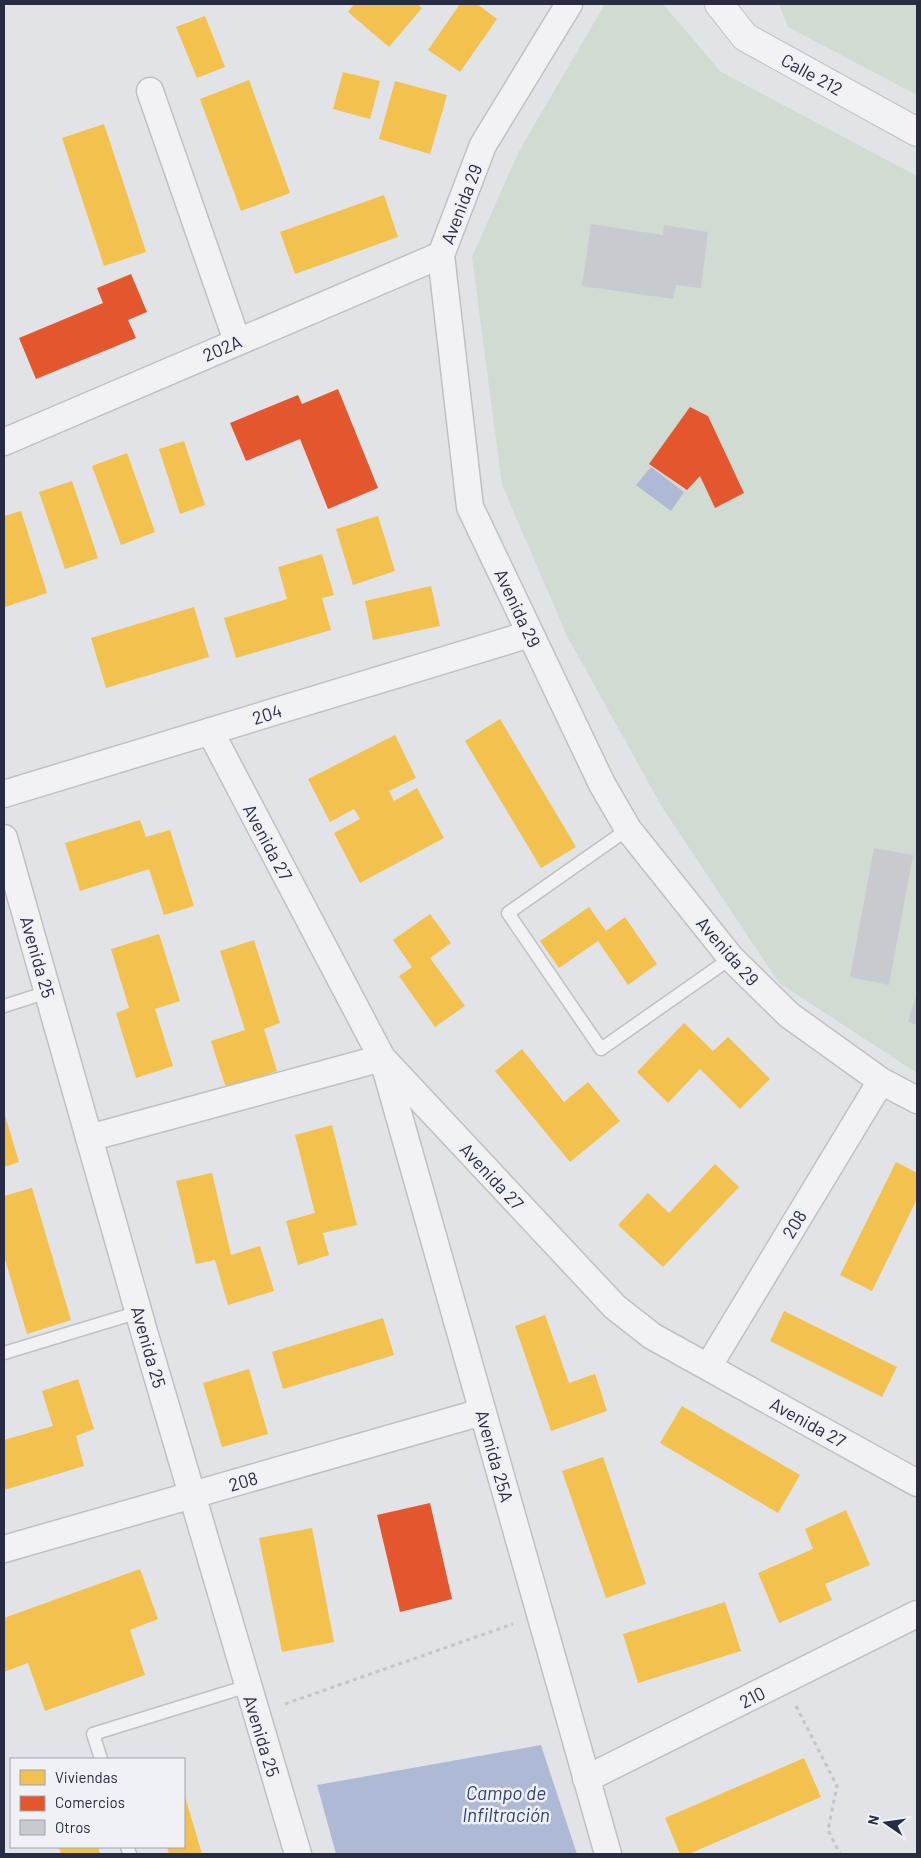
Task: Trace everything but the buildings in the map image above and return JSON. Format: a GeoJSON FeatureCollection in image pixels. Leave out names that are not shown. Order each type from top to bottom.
{"type":"FeatureCollection","features":[{"type":"Feature","properties":{"kind":"street","name":"Avenida 29"},"geometry":{"type":"LineString","coordinates":[[569,4],[483,145],[441,255],[470,507],[602,784],[628,829],[731,958],[788,1015],[881,1081],[917,1100]]}},
{"type":"Feature","properties":{"kind":"street","name":"Calle 212"},"geometry":{"type":"LineString","coordinates":[[719,4],[744,37],[917,132]]}},
{"type":"Feature","properties":{"kind":"street"},"geometry":{"type":"LineString","coordinates":[[150,92],[237,341]]}},
{"type":"Feature","properties":{"kind":"street","name":"202A"},"geometry":{"type":"LineString","coordinates":[[4,442],[441,255]]}},
{"type":"Feature","properties":{"kind":"street","name":"204"},"geometry":{"type":"LineString","coordinates":[[4,794],[530,634]]}},
{"type":"Feature","properties":{"kind":"street","name":"Avenida 27"},"geometry":{"type":"LineString","coordinates":[[210,731],[382,1058],[615,1307],[652,1336],[917,1483]]}},
{"type":"Feature","properties":{"kind":"street","name":"Avenida 25"},"geometry":{"type":"LineString","coordinates":[[4,838],[139,1312],[298,1854]]}},
{"type":"Feature","properties":{"kind":"street"},"geometry":{"type":"LineString","coordinates":[[89,1138],[382,1058]]}},
{"type":"Feature","properties":{"kind":"street","name":"Avenida 25A"},"geometry":{"type":"LineString","coordinates":[[382,1058],[608,1854]]}},
{"type":"Feature","properties":{"kind":"street","name":"208"},"geometry":{"type":"LineString","coordinates":[[708,1367],[881,1081]]}},
{"type":"Feature","properties":{"kind":"street","name":"208"},"geometry":{"type":"LineString","coordinates":[[4,1549],[482,1412]]}},
{"type":"Feature","properties":{"kind":"street","name":"210"},"geometry":{"type":"LineString","coordinates":[[586,1779],[917,1614]]}},
{"type":"Feature","properties":{"kind":"lane"},"geometry":{"type":"LineString","coordinates":[[628,829],[508,913],[601,1049],[731,958]]}},
{"type":"Feature","properties":{"kind":"lane"},"geometry":{"type":"LineString","coordinates":[[4,1006],[48,992]]}},
{"type":"Feature","properties":{"kind":"lane"},"geometry":{"type":"LineString","coordinates":[[4,1353],[139,1312]]}},
{"type":"Feature","properties":{"kind":"lane"},"geometry":{"type":"LineString","coordinates":[[101,1758],[93,1734],[248,1686]]}},
{"type":"Feature","properties":{"kind":"path"},"geometry":{"type":"LineString","coordinates":[[256,1714],[540,1615]]}},
{"type":"Feature","properties":{"kind":"path"},"geometry":{"type":"LineString","coordinates":[[783,1681],[837,1786],[828,1830],[840,1854]]}},
{"type":"Feature","properties":{"kind":"shaded area"},"geometry":{"type":"Polygon","coordinates":[[[605,4],[663,4],[721,72],[917,176],[917,1073],[779,983],[662,807],[567,636],[502,485],[472,257],[519,151],[605,4]]]}},
{"type":"Feature","properties":{"kind":"shaded area"},"geometry":{"type":"Polygon","coordinates":[[[779,4],[917,4],[917,95],[788,27],[779,4]]]}},
{"type":"Feature","properties":{"kind":"water"},"geometry":{"type":"Polygon","coordinates":[[[651,467],[684,492],[671,511],[636,485],[651,467]]]}},
{"type":"Feature","properties":{"kind":"water","name":"Campo de Infiltración"},"geometry":{"type":"Polygon","coordinates":[[[541,1745],[577,1854],[336,1854],[317,1785],[541,1745]]]}}]}
